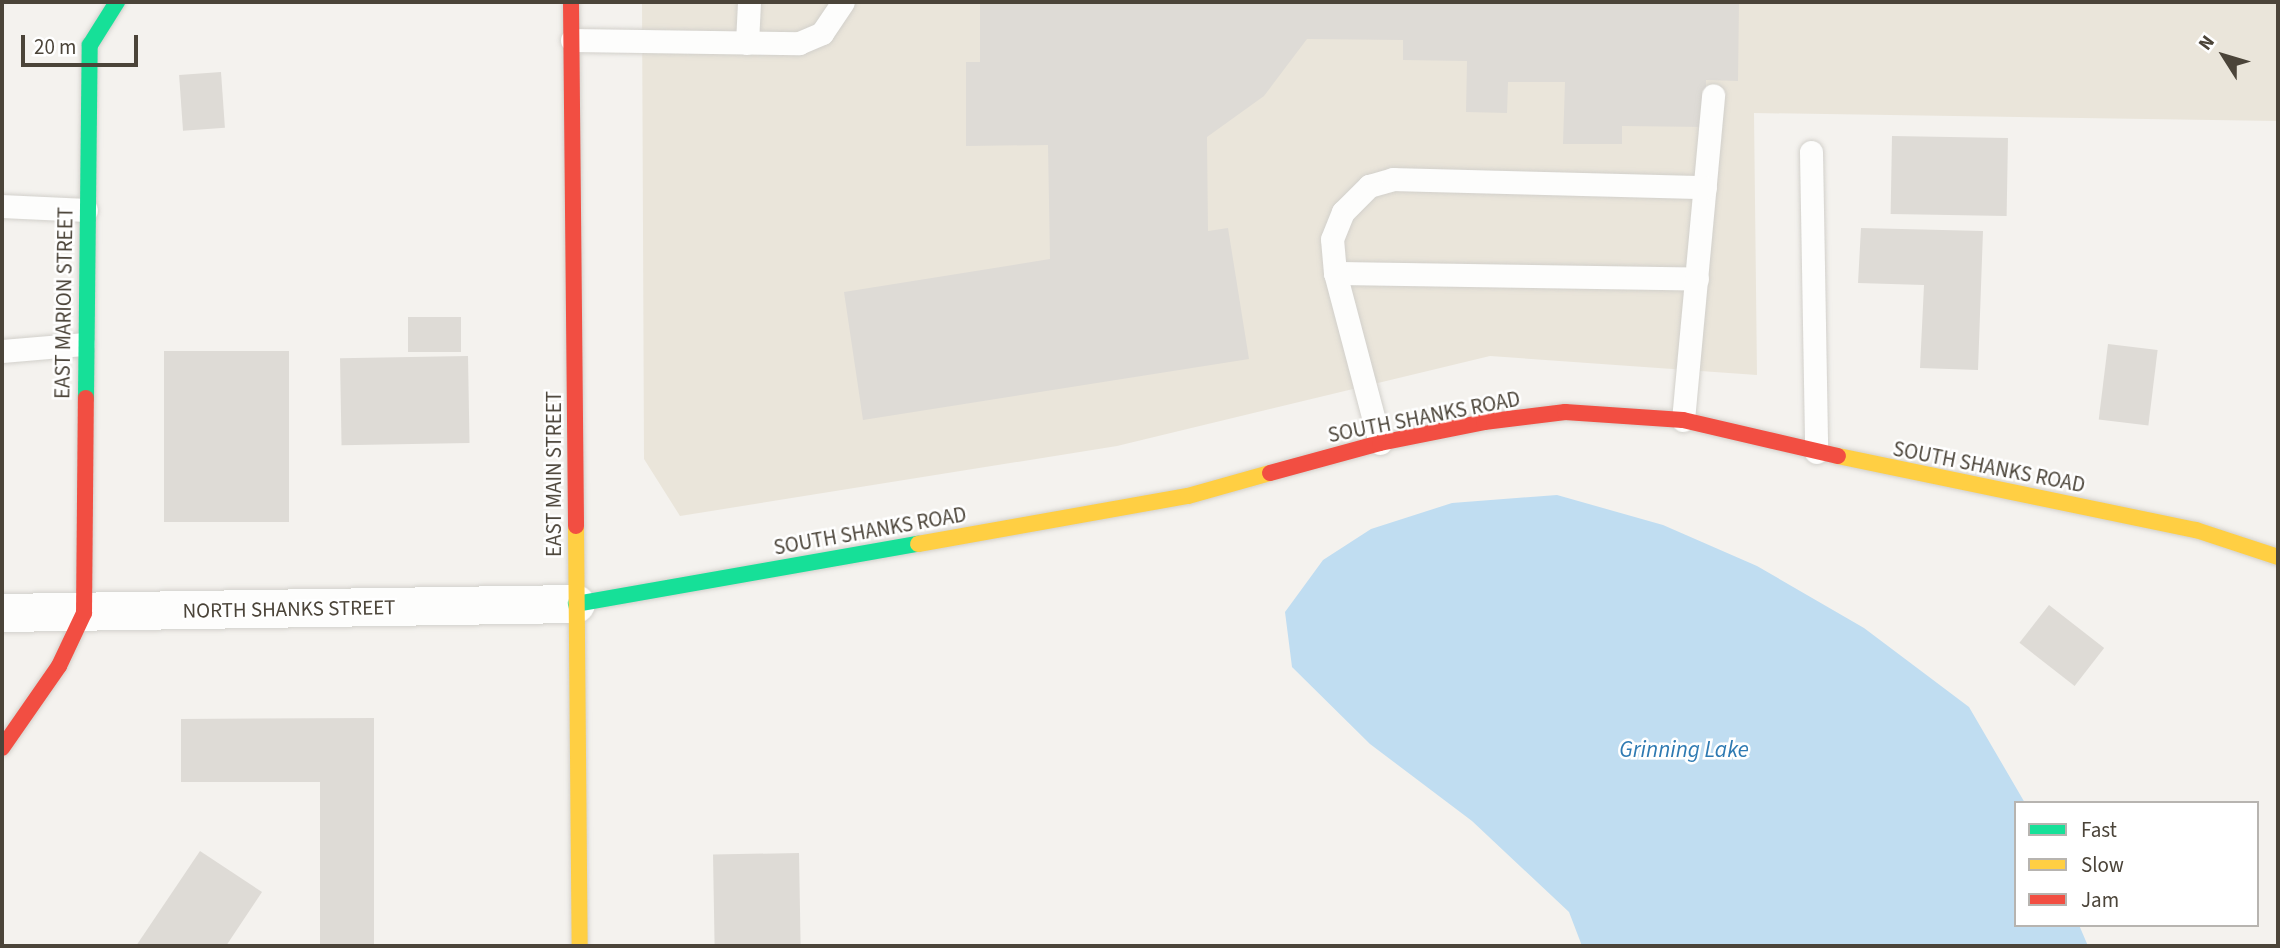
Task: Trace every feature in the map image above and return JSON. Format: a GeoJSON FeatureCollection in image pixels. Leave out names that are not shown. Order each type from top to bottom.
{"type":"FeatureCollection","features":[{"type":"Feature","properties":{"kind":"street","name":"EAST MAIN STREET"},"geometry":{"type":"LineString","coordinates":[[571,2],[580,946]]}},
{"type":"Feature","properties":{"kind":"street","name":"EAST MARION STREET"},"geometry":{"type":"LineString","coordinates":[[84,612],[83,344],[90,45],[111,3]]}},
{"type":"Feature","properties":{"kind":"street","name":"SOUTH SHANKS ROAD"},"geometry":{"type":"LineString","coordinates":[[576,604],[1188,496],[1380,443],[1484,422],[1565,412],[1683,420],[1816,453],[2196,530],[2278,558]]}},
{"type":"Feature","properties":{"kind":"street","name":"NORTH SHANKS STREET"},"geometry":{"type":"LineString","coordinates":[[2,613],[576,604]]}},
{"type":"Feature","properties":{"kind":"street"},"geometry":{"type":"LineString","coordinates":[[2,748],[59,666],[84,612]]}},
{"type":"Feature","properties":{"kind":"lane"},"geometry":{"type":"LineString","coordinates":[[747,43],[749,2]]}},
{"type":"Feature","properties":{"kind":"lane"},"geometry":{"type":"LineString","coordinates":[[572,40],[799,43],[822,33],[843,2]]}},
{"type":"Feature","properties":{"kind":"lane"},"geometry":{"type":"LineString","coordinates":[[1683,420],[1713,95]]}},
{"type":"Feature","properties":{"kind":"lane"},"geometry":{"type":"LineString","coordinates":[[1811,152],[1816,453]]}},
{"type":"Feature","properties":{"kind":"lane"},"geometry":{"type":"LineString","coordinates":[[1380,443],[1335,274],[1332,239],[1342,212],[1369,186],[1393,178],[1705,187]]}},
{"type":"Feature","properties":{"kind":"lane"},"geometry":{"type":"LineString","coordinates":[[2,206],[86,210]]}},
{"type":"Feature","properties":{"kind":"lane"},"geometry":{"type":"LineString","coordinates":[[1335,274],[1696,279]]}},
{"type":"Feature","properties":{"kind":"lane"},"geometry":{"type":"LineString","coordinates":[[2,351],[83,344]]}},
{"type":"Feature","properties":{"kind":"shaded area"},"geometry":{"type":"Polygon","coordinates":[[[642,2],[2278,2],[2278,121],[1754,113],[1757,375],[1490,356],[1117,446],[680,516],[644,459],[642,2]]]}},
{"type":"Feature","properties":{"kind":"water","name":"Grinning Lake"},"geometry":{"type":"Polygon","coordinates":[[[1557,495],[1663,525],[1757,566],[1864,628],[1969,707],[2024,801],[2014,801],[2014,927],[2080,927],[2088,946],[1582,946],[1569,912],[1472,821],[1370,744],[1292,667],[1285,612],[1323,560],[1371,529],[1452,503],[1557,495]]]}},
{"type":"Feature","properties":{"kind":"building"},"geometry":{"type":"Polygon","coordinates":[[[980,2],[1739,2],[1738,81],[1706,80],[1706,127],[1622,126],[1622,144],[1563,144],[1565,82],[1508,82],[1507,113],[1466,112],[1467,61],[1403,60],[1403,40],[1307,39],[1264,96],[1207,137],[1208,231],[1228,228],[1249,359],[863,420],[844,292],[1050,259],[1048,145],[966,146],[966,62],[980,62],[980,2]]]}},
{"type":"Feature","properties":{"kind":"building"},"geometry":{"type":"Polygon","coordinates":[[[221,72],[225,128],[183,131],[179,75],[221,72]]]}},
{"type":"Feature","properties":{"kind":"building"},"geometry":{"type":"Polygon","coordinates":[[[1892,136],[2008,138],[2007,216],[1891,214],[1892,136]]]}},
{"type":"Feature","properties":{"kind":"building"},"geometry":{"type":"Polygon","coordinates":[[[1861,228],[1983,231],[1978,370],[1920,368],[1924,285],[1858,283],[1861,228]]]}},
{"type":"Feature","properties":{"kind":"building"},"geometry":{"type":"Polygon","coordinates":[[[408,317],[461,317],[461,352],[408,352],[408,317]]]}},
{"type":"Feature","properties":{"kind":"building"},"geometry":{"type":"Polygon","coordinates":[[[2108,344],[2158,350],[2148,426],[2099,419],[2108,344]]]}},
{"type":"Feature","properties":{"kind":"building"},"geometry":{"type":"Polygon","coordinates":[[[164,351],[289,351],[289,522],[164,522],[164,351]]]}},
{"type":"Feature","properties":{"kind":"building"},"geometry":{"type":"Polygon","coordinates":[[[468,356],[470,443],[342,445],[340,358],[468,356]]]}},
{"type":"Feature","properties":{"kind":"building"},"geometry":{"type":"Polygon","coordinates":[[[2049,605],[2104,648],[2075,686],[2019,643],[2049,605]]]}},
{"type":"Feature","properties":{"kind":"building"},"geometry":{"type":"Polygon","coordinates":[[[374,718],[374,946],[320,946],[320,782],[181,782],[181,719],[374,718]]]}},
{"type":"Feature","properties":{"kind":"building"},"geometry":{"type":"Polygon","coordinates":[[[200,851],[262,892],[226,946],[136,946],[200,851]]]}},
{"type":"Feature","properties":{"kind":"building"},"geometry":{"type":"Polygon","coordinates":[[[799,853],[801,946],[715,946],[713,855],[799,853]]]}},
{"type":"Feature","properties":{"kind":"traffic: fast"},"geometry":{"type":"LineString","coordinates":[[86,398],[90,45],[117,2]]}},
{"type":"Feature","properties":{"kind":"traffic: fast"},"geometry":{"type":"LineString","coordinates":[[576,604],[918,544]]}},
{"type":"Feature","properties":{"kind":"traffic: slow"},"geometry":{"type":"LineString","coordinates":[[1838,456],[2196,530],[2278,557]]}},
{"type":"Feature","properties":{"kind":"traffic: slow"},"geometry":{"type":"LineString","coordinates":[[918,544],[1188,496],[1270,473]]}},
{"type":"Feature","properties":{"kind":"traffic: slow"},"geometry":{"type":"LineString","coordinates":[[576,526],[580,946]]}},
{"type":"Feature","properties":{"kind":"traffic: jam"},"geometry":{"type":"LineString","coordinates":[[571,2],[576,526]]}},
{"type":"Feature","properties":{"kind":"traffic: jam"},"geometry":{"type":"LineString","coordinates":[[2,748],[59,666],[84,613],[86,398]]}},
{"type":"Feature","properties":{"kind":"traffic: jam"},"geometry":{"type":"LineString","coordinates":[[1270,473],[1380,443],[1484,422],[1565,412],[1683,420],[1838,456]]}}]}
